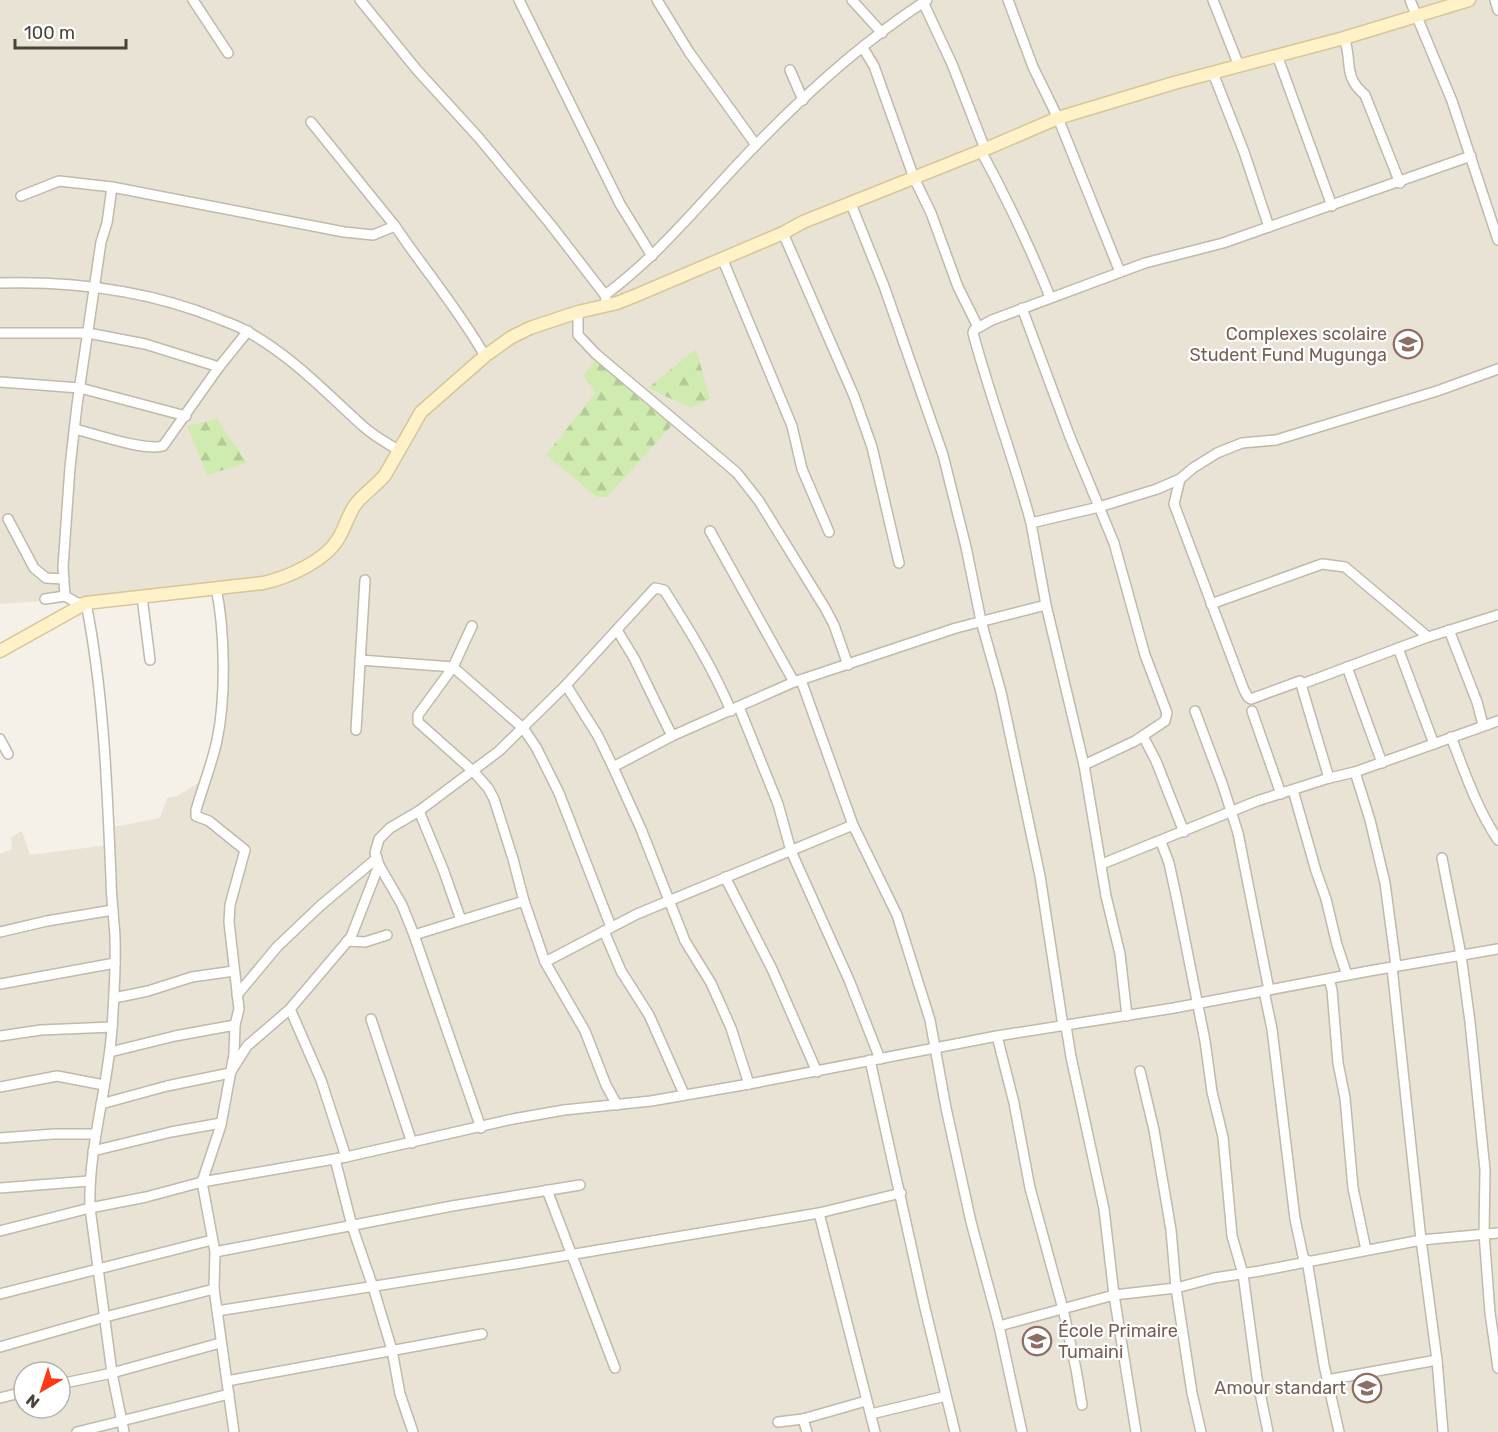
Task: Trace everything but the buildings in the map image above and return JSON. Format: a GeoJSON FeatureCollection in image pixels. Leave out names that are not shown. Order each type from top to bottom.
{"type":"FeatureCollection","features":[{"type":"Feature","properties":{"kind":"street"},"geometry":{"type":"LineString","coordinates":[[193,0],[228,53]]}},
{"type":"Feature","properties":{"kind":"street"},"geometry":{"type":"LineString","coordinates":[[360,0],[417,70],[479,138],[551,225],[606,300]]}},
{"type":"Feature","properties":{"kind":"street"},"geometry":{"type":"LineString","coordinates":[[519,0],[620,204],[652,256]]}},
{"type":"Feature","properties":{"kind":"street"},"geometry":{"type":"LineString","coordinates":[[657,0],[689,52],[756,145]]}},
{"type":"Feature","properties":{"kind":"street"},"geometry":{"type":"LineString","coordinates":[[852,0],[882,33]]}},
{"type":"Feature","properties":{"kind":"street"},"geometry":{"type":"LineString","coordinates":[[1008,0],[1033,67],[1058,118],[1120,272]]}},
{"type":"Feature","properties":{"kind":"street"},"geometry":{"type":"LineString","coordinates":[[1213,0],[1239,66]]}},
{"type":"Feature","properties":{"kind":"street"},"geometry":{"type":"LineString","coordinates":[[1410,0],[1452,101],[1498,240]]}},
{"type":"Feature","properties":{"kind":"street"},"geometry":{"type":"LineString","coordinates":[[45,599],[65,596],[77,603],[86,603],[279,580],[310,564],[337,541],[356,504],[378,484],[421,412],[485,356],[510,338],[530,328],[606,300],[637,295],[783,233],[803,222],[1058,118],[1174,83],[1344,38],[1469,0]]}},
{"type":"Feature","properties":{"kind":"street"},"geometry":{"type":"LineString","coordinates":[[1495,0],[1498,10]]}},
{"type":"Feature","properties":{"kind":"street"},"geometry":{"type":"LineString","coordinates":[[606,300],[652,256],[756,145],[804,100],[863,48],[925,1],[952,64],[983,150],[1018,221],[1050,297]]}},
{"type":"Feature","properties":{"kind":"street"},"geometry":{"type":"LineString","coordinates":[[1344,38],[1348,48],[1347,64],[1356,87],[1365,95],[1400,183]]}},
{"type":"Feature","properties":{"kind":"street"},"geometry":{"type":"LineString","coordinates":[[863,48],[874,66],[914,178],[931,213],[958,287],[978,327]]}},
{"type":"Feature","properties":{"kind":"street"},"geometry":{"type":"LineString","coordinates":[[1277,55],[1332,206]]}},
{"type":"Feature","properties":{"kind":"street"},"geometry":{"type":"LineString","coordinates":[[790,70],[804,100]]}},
{"type":"Feature","properties":{"kind":"street"},"geometry":{"type":"LineString","coordinates":[[1213,73],[1244,152],[1269,227]]}},
{"type":"Feature","properties":{"kind":"street"},"geometry":{"type":"LineString","coordinates":[[311,123],[395,225],[468,327],[485,356]]}},
{"type":"Feature","properties":{"kind":"street"},"geometry":{"type":"LineString","coordinates":[[1127,1016],[1120,954],[1106,896],[1084,765],[1046,605],[1031,524],[973,332],[978,327],[1022,308],[1144,263],[1223,243],[1400,183],[1471,156]]}},
{"type":"Feature","properties":{"kind":"street"},"geometry":{"type":"LineString","coordinates":[[21,196],[59,181],[112,187],[344,232],[373,235],[395,225]]}},
{"type":"Feature","properties":{"kind":"street"},"geometry":{"type":"LineString","coordinates":[[65,596],[63,567],[75,429],[101,242],[107,223],[112,187]]}},
{"type":"Feature","properties":{"kind":"street"},"geometry":{"type":"LineString","coordinates":[[851,204],[884,286],[943,455],[966,547],[981,621],[1001,692],[1040,876],[1071,1057],[1104,1209],[1114,1295],[1136,1432]]}},
{"type":"Feature","properties":{"kind":"street"},"geometry":{"type":"LineString","coordinates":[[783,233],[854,396],[872,447],[899,563]]}},
{"type":"Feature","properties":{"kind":"street"},"geometry":{"type":"LineString","coordinates":[[722,258],[792,426],[802,469],[829,532]]}},
{"type":"Feature","properties":{"kind":"street"},"geometry":{"type":"LineString","coordinates":[[0,283],[42,282],[94,288],[186,306],[248,331],[290,361],[366,428],[398,450]]}},
{"type":"Feature","properties":{"kind":"street"},"geometry":{"type":"LineString","coordinates":[[1022,308],[1070,437],[1114,543],[1144,655],[1167,713],[1165,721],[1143,736],[1084,765]]}},
{"type":"Feature","properties":{"kind":"street"},"geometry":{"type":"LineString","coordinates":[[578,312],[578,335],[596,354],[730,467],[759,501],[825,608],[834,625],[848,664]]}},
{"type":"Feature","properties":{"kind":"street"},"geometry":{"type":"LineString","coordinates":[[75,429],[156,448],[163,446],[248,331]]}},
{"type":"Feature","properties":{"kind":"street"},"geometry":{"type":"LineString","coordinates":[[0,333],[88,333],[145,344],[219,368]]}},
{"type":"Feature","properties":{"kind":"street"},"geometry":{"type":"LineString","coordinates":[[1031,524],[1099,507],[1157,489],[1180,479],[1217,453],[1242,443],[1276,440],[1437,391],[1498,369]]}},
{"type":"Feature","properties":{"kind":"street"},"geometry":{"type":"LineString","coordinates":[[0,382],[80,388],[186,416]]}},
{"type":"Feature","properties":{"kind":"street"},"geometry":{"type":"LineString","coordinates":[[1180,479],[1174,504],[1248,697],[1251,699],[1299,681],[1302,684],[1329,778]]}},
{"type":"Feature","properties":{"kind":"street"},"geometry":{"type":"LineString","coordinates":[[8,519],[34,568],[46,578],[64,579]]}},
{"type":"Feature","properties":{"kind":"street"},"geometry":{"type":"LineString","coordinates":[[710,531],[798,681],[853,825],[897,915],[930,1020],[972,1222],[999,1326],[1022,1432]]}},
{"type":"Feature","properties":{"kind":"street"},"geometry":{"type":"LineString","coordinates":[[1211,604],[1322,564],[1338,565],[1352,572],[1428,637]]}},
{"type":"Feature","properties":{"kind":"street"},"geometry":{"type":"LineString","coordinates":[[356,730],[365,580]]}},
{"type":"Feature","properties":{"kind":"street"},"geometry":{"type":"LineString","coordinates":[[216,588],[220,617],[223,682],[218,737],[196,816],[209,821],[245,850],[230,905],[229,922],[238,1009],[230,1073],[221,1123],[202,1182],[214,1252],[214,1290],[234,1432]]}},
{"type":"Feature","properties":{"kind":"street"},"geometry":{"type":"LineString","coordinates":[[481,1128],[414,935],[402,905],[378,862],[375,853],[379,839],[390,828],[419,811],[474,772],[566,685],[655,588],[664,590],[735,709],[778,804],[791,851],[849,980],[875,1060],[901,1193],[955,1432]]}},
{"type":"Feature","properties":{"kind":"street"},"geometry":{"type":"LineString","coordinates":[[142,597],[150,660]]}},
{"type":"Feature","properties":{"kind":"street"},"geometry":{"type":"LineString","coordinates":[[0,651],[86,603]]}},
{"type":"Feature","properties":{"kind":"street"},"geometry":{"type":"LineString","coordinates":[[86,603],[95,648],[104,730],[115,963],[110,1052],[95,1134],[89,1181],[90,1208],[112,1372],[123,1427]]}},
{"type":"Feature","properties":{"kind":"street"},"geometry":{"type":"LineString","coordinates":[[613,767],[672,736],[798,681],[981,621],[1046,605]]}},
{"type":"Feature","properties":{"kind":"street"},"geometry":{"type":"LineString","coordinates":[[1302,684],[1428,637],[1498,615]]}},
{"type":"Feature","properties":{"kind":"street"},"geometry":{"type":"LineString","coordinates":[[472,626],[453,667],[418,715],[418,722],[474,772],[494,799],[524,901],[545,962],[585,1031],[606,1085],[617,1105]]}},
{"type":"Feature","properties":{"kind":"street"},"geometry":{"type":"LineString","coordinates":[[617,630],[634,658],[672,736]]}},
{"type":"Feature","properties":{"kind":"street"},"geometry":{"type":"LineString","coordinates":[[1449,630],[1477,702],[1483,725]]}},
{"type":"Feature","properties":{"kind":"street"},"geometry":{"type":"LineString","coordinates":[[1398,648],[1434,744]]}},
{"type":"Feature","properties":{"kind":"street"},"geometry":{"type":"LineString","coordinates":[[360,660],[453,667],[523,728],[536,747],[559,793],[621,971],[649,1015],[684,1094]]}},
{"type":"Feature","properties":{"kind":"street"},"geometry":{"type":"LineString","coordinates":[[1347,667],[1382,763]]}},
{"type":"Feature","properties":{"kind":"street"},"geometry":{"type":"LineString","coordinates":[[566,685],[598,736],[613,767],[685,940],[711,983],[731,1028],[749,1084]]}},
{"type":"Feature","properties":{"kind":"street"},"geometry":{"type":"LineString","coordinates":[[1195,711],[1231,812],[1250,891],[1272,1029],[1295,1219],[1338,1432]]}},
{"type":"Feature","properties":{"kind":"street"},"geometry":{"type":"LineString","coordinates":[[1252,711],[1281,794]]}},
{"type":"Feature","properties":{"kind":"street"},"geometry":{"type":"LineString","coordinates":[[1102,864],[1231,812],[1329,778],[1382,763],[1498,721]]}},
{"type":"Feature","properties":{"kind":"street"},"geometry":{"type":"LineString","coordinates":[[1143,736],[1156,761],[1184,832]]}},
{"type":"Feature","properties":{"kind":"street"},"geometry":{"type":"LineString","coordinates":[[1451,737],[1475,799],[1498,840]]}},
{"type":"Feature","properties":{"kind":"street"},"geometry":{"type":"LineString","coordinates":[[0,739],[8,754]]}},
{"type":"Feature","properties":{"kind":"street"},"geometry":{"type":"LineString","coordinates":[[1355,772],[1370,820],[1385,883],[1443,1432]]}},
{"type":"Feature","properties":{"kind":"street"},"geometry":{"type":"LineString","coordinates":[[1293,790],[1347,975]]}},
{"type":"Feature","properties":{"kind":"street"},"geometry":{"type":"LineString","coordinates":[[419,811],[461,920]]}},
{"type":"Feature","properties":{"kind":"street"},"geometry":{"type":"LineString","coordinates":[[545,962],[669,900],[853,825]]}},
{"type":"Feature","properties":{"kind":"street"},"geometry":{"type":"LineString","coordinates":[[1161,842],[1171,872],[1205,1041],[1212,1092],[1222,1137],[1232,1236],[1243,1274],[1257,1378],[1268,1432]]}},
{"type":"Feature","properties":{"kind":"street"},"geometry":{"type":"LineString","coordinates":[[1442,858],[1461,955],[1470,1022],[1485,1170],[1484,1233],[1490,1312],[1498,1368]]}},
{"type":"Feature","properties":{"kind":"street"},"geometry":{"type":"LineString","coordinates":[[237,995],[277,947],[321,906],[378,862]]}},
{"type":"Feature","properties":{"kind":"street"},"geometry":{"type":"LineString","coordinates":[[101,1104],[167,1086],[230,1073],[247,1046],[290,1009],[351,937],[378,862]]}},
{"type":"Feature","properties":{"kind":"street"},"geometry":{"type":"LineString","coordinates":[[725,877],[772,969],[817,1072]]}},
{"type":"Feature","properties":{"kind":"street"},"geometry":{"type":"LineString","coordinates":[[414,935],[524,901]]}},
{"type":"Feature","properties":{"kind":"street"},"geometry":{"type":"LineString","coordinates":[[0,932],[47,921],[113,910]]}},
{"type":"Feature","properties":{"kind":"street"},"geometry":{"type":"LineString","coordinates":[[347,941],[365,942],[387,935]]}},
{"type":"Feature","properties":{"kind":"street"},"geometry":{"type":"LineString","coordinates":[[0,1230],[202,1182],[346,1157],[513,1119],[749,1084],[997,1036],[1198,1004],[1394,966],[1498,949]]}},
{"type":"Feature","properties":{"kind":"street"},"geometry":{"type":"LineString","coordinates":[[0,984],[115,963]]}},
{"type":"Feature","properties":{"kind":"street"},"geometry":{"type":"LineString","coordinates":[[114,998],[148,991],[192,977],[234,971]]}},
{"type":"Feature","properties":{"kind":"street"},"geometry":{"type":"LineString","coordinates":[[1329,979],[1332,990],[1338,1063],[1345,1098],[1353,1188],[1366,1250]]}},
{"type":"Feature","properties":{"kind":"street"},"geometry":{"type":"LineString","coordinates":[[290,1009],[321,1080],[346,1157]]}},
{"type":"Feature","properties":{"kind":"street"},"geometry":{"type":"LineString","coordinates":[[371,1019],[412,1143]]}},
{"type":"Feature","properties":{"kind":"street"},"geometry":{"type":"LineString","coordinates":[[110,1052],[175,1036],[235,1025]]}},
{"type":"Feature","properties":{"kind":"street"},"geometry":{"type":"LineString","coordinates":[[0,1036],[41,1030],[112,1027]]}},
{"type":"Feature","properties":{"kind":"street"},"geometry":{"type":"LineString","coordinates":[[997,1036],[1014,1103],[1030,1188],[1063,1309],[1082,1405]]}},
{"type":"Feature","properties":{"kind":"street"},"geometry":{"type":"LineString","coordinates":[[1140,1071],[1154,1130],[1171,1230],[1176,1288],[1192,1393],[1201,1432]]}},
{"type":"Feature","properties":{"kind":"street"},"geometry":{"type":"LineString","coordinates":[[0,1087],[57,1076],[104,1085]]}},
{"type":"Feature","properties":{"kind":"street"},"geometry":{"type":"LineString","coordinates":[[93,1151],[171,1132],[221,1123]]}},
{"type":"Feature","properties":{"kind":"street"},"geometry":{"type":"LineString","coordinates":[[0,1138],[95,1134]]}},
{"type":"Feature","properties":{"kind":"street"},"geometry":{"type":"LineString","coordinates":[[335,1159],[352,1226],[392,1350],[400,1394],[413,1432]]}},
{"type":"Feature","properties":{"kind":"street"},"geometry":{"type":"LineString","coordinates":[[0,1188],[89,1181]]}},
{"type":"Feature","properties":{"kind":"street"},"geometry":{"type":"LineString","coordinates":[[214,1252],[463,1204],[580,1185]]}},
{"type":"Feature","properties":{"kind":"street"},"geometry":{"type":"LineString","coordinates":[[547,1190],[615,1368]]}},
{"type":"Feature","properties":{"kind":"street"},"geometry":{"type":"LineString","coordinates":[[217,1311],[819,1213],[901,1193]]}},
{"type":"Feature","properties":{"kind":"street"},"geometry":{"type":"LineString","coordinates":[[819,1213],[875,1432]]}},
{"type":"Feature","properties":{"kind":"street"},"geometry":{"type":"LineString","coordinates":[[999,1326],[1114,1295],[1176,1288],[1214,1278],[1421,1240],[1498,1233]]}},
{"type":"Feature","properties":{"kind":"street"},"geometry":{"type":"LineString","coordinates":[[0,1294],[212,1240]]}},
{"type":"Feature","properties":{"kind":"street"},"geometry":{"type":"LineString","coordinates":[[0,1347],[105,1317],[214,1290]]}},
{"type":"Feature","properties":{"kind":"street"},"geometry":{"type":"LineString","coordinates":[[227,1381],[482,1334]]}},
{"type":"Feature","properties":{"kind":"street"},"geometry":{"type":"LineString","coordinates":[[72,1381],[220,1343]]}},
{"type":"Feature","properties":{"kind":"street"},"geometry":{"type":"LineString","coordinates":[[1327,1380],[1437,1360]]}},
{"type":"Feature","properties":{"kind":"street"},"geometry":{"type":"LineString","coordinates":[[77,1432],[123,1427],[229,1394]]}},
{"type":"Feature","properties":{"kind":"street"},"geometry":{"type":"LineString","coordinates":[[871,1414],[946,1396]]}},
{"type":"Feature","properties":{"kind":"street"},"geometry":{"type":"LineString","coordinates":[[778,1422],[803,1419],[866,1401]]}},
{"type":"Feature","properties":{"kind":"street"},"geometry":{"type":"LineString","coordinates":[[803,1419],[807,1432]]}},
{"type":"Feature","properties":{"kind":"shaded area"},"geometry":{"type":"Polygon","coordinates":[[[0,0],[1498,0],[1498,1432],[0,1432],[0,854],[12,849],[11,837],[22,831],[30,855],[108,845],[108,828],[160,818],[167,798],[177,796],[205,779],[216,734],[220,674],[220,588],[0,604],[0,0]]]}},
{"type":"Feature","properties":{"kind":"green space"},"geometry":{"type":"Polygon","coordinates":[[[696,349],[710,399],[691,408],[648,388],[696,349]]]}},
{"type":"Feature","properties":{"kind":"green space"},"geometry":{"type":"Polygon","coordinates":[[[597,358],[674,423],[607,497],[597,497],[546,455],[595,393],[584,375],[597,358]]]}},
{"type":"Feature","properties":{"kind":"green space"},"geometry":{"type":"Polygon","coordinates":[[[217,419],[247,463],[207,475],[187,426],[217,419]]]}},
{"type":"Feature","properties":{"kind":"place","name":"Complexes scolaire Student Fund Mugunga"},"geometry":{"type":"Point","coordinates":[1408,344]}},
{"type":"Feature","properties":{"kind":"place","name":"École Primaire Tumaini"},"geometry":{"type":"Point","coordinates":[1037,1341]}},
{"type":"Feature","properties":{"kind":"place","name":"Amour standart"},"geometry":{"type":"Point","coordinates":[1367,1388]}}]}
